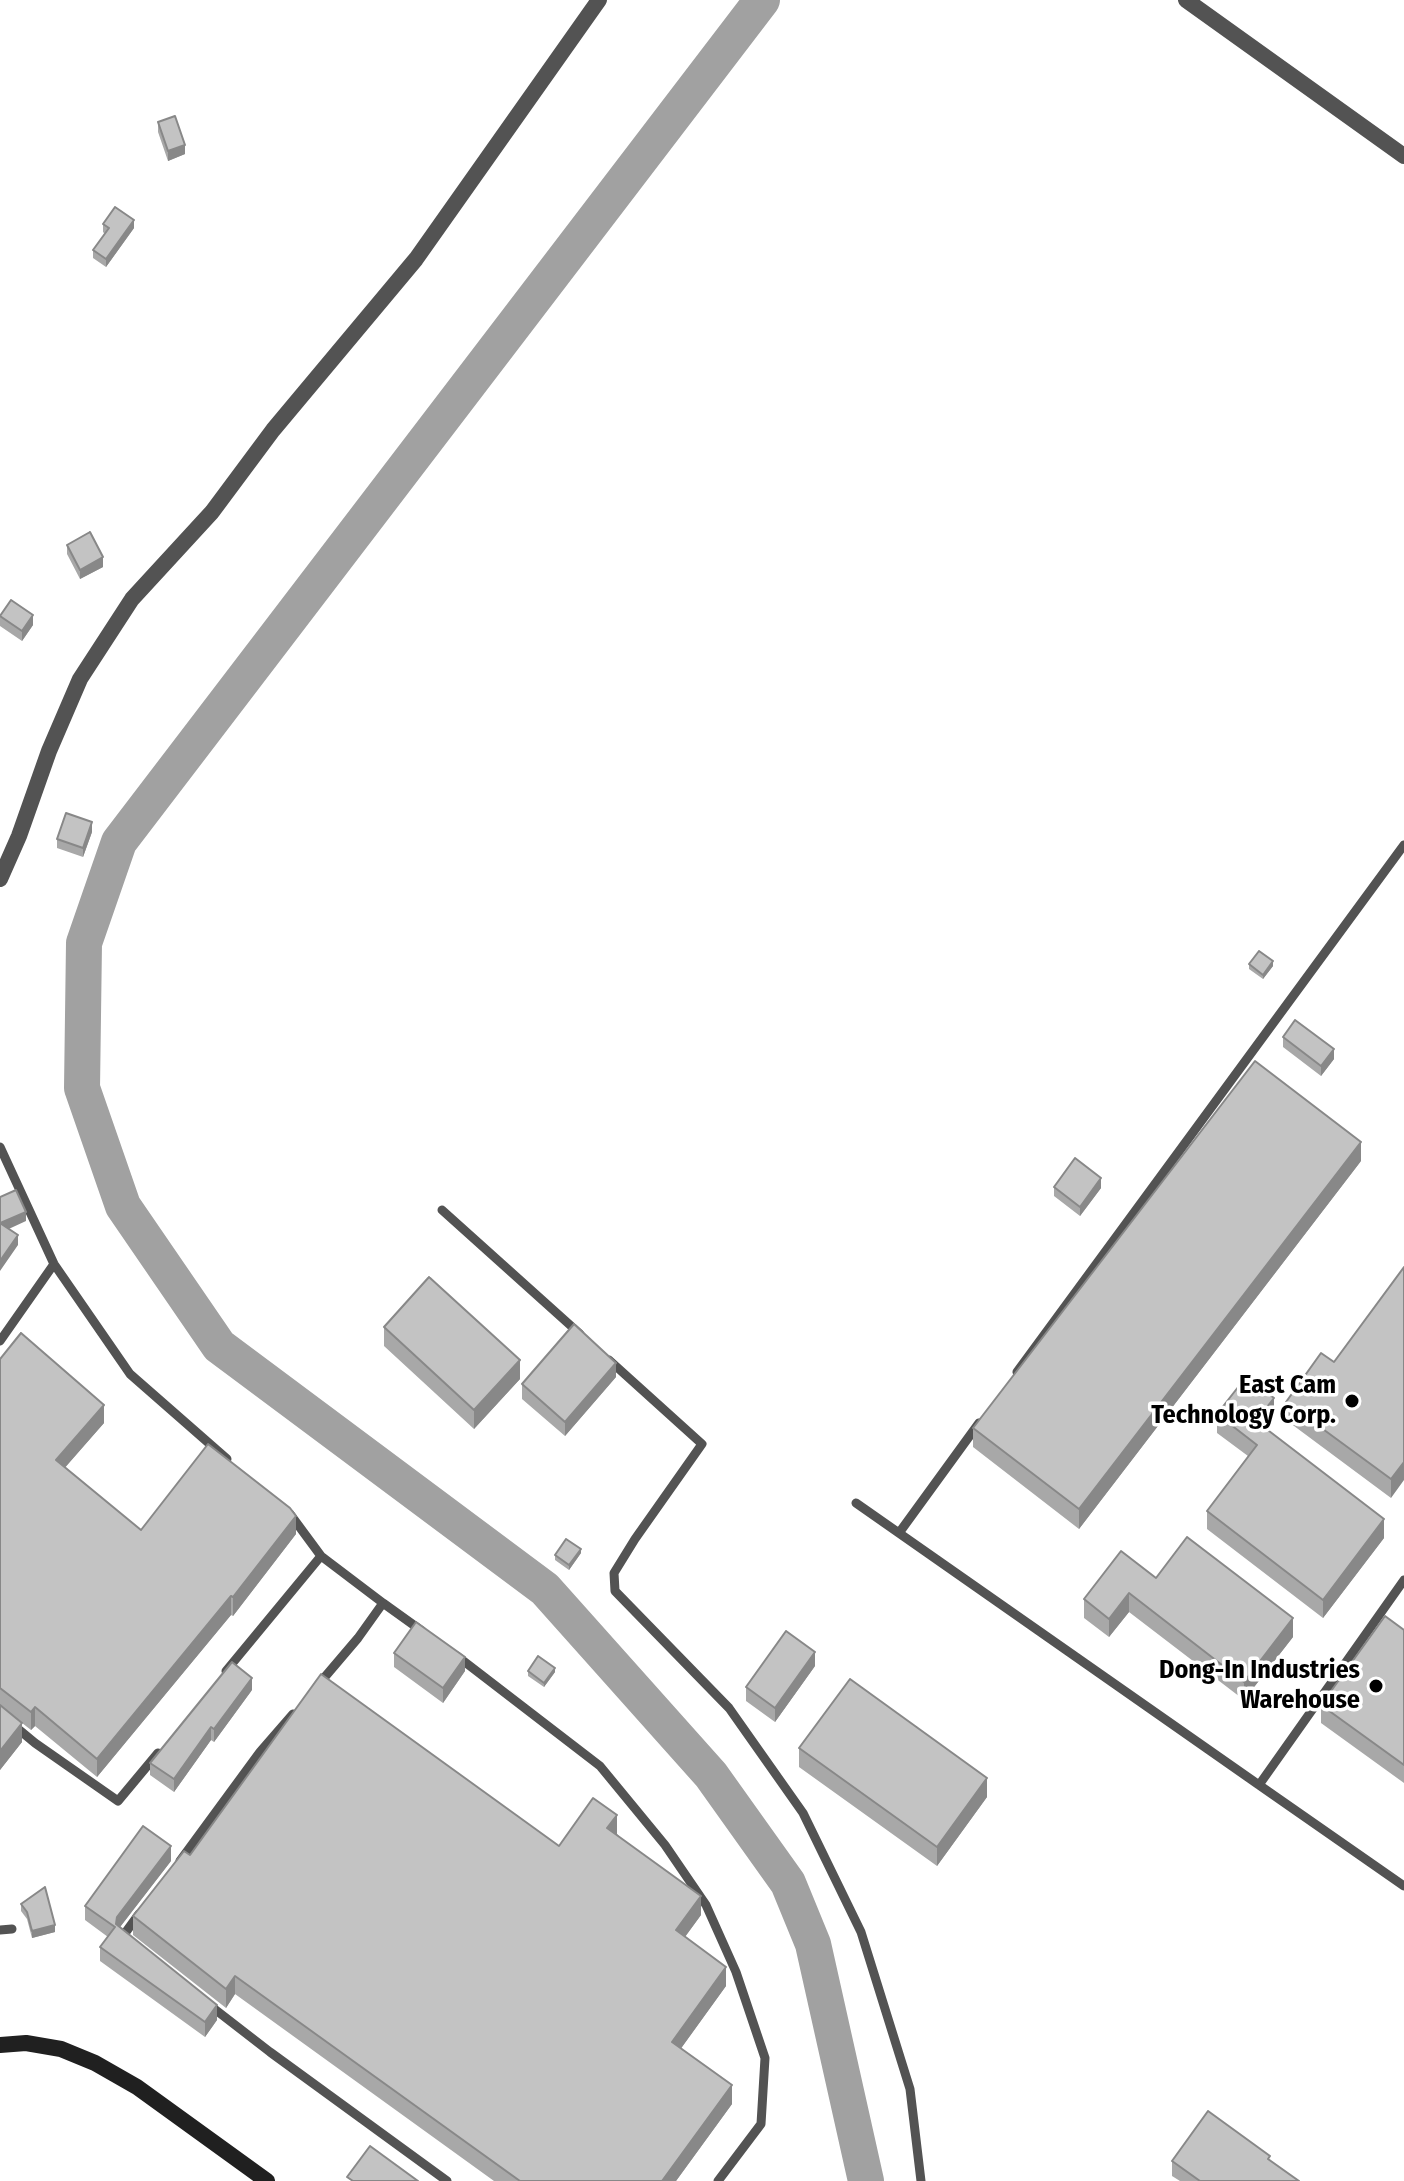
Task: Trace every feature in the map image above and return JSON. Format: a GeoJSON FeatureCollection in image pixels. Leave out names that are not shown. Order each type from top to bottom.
{"type":"FeatureCollection","features":[{"type":"Feature","properties":{"kind":"main road"},"geometry":{"type":"LineString","coordinates":[[0,2045],[26,2043],[61,2049],[95,2063],[137,2087],[267,2181]]}},
{"type":"Feature","properties":{"kind":"street"},"geometry":{"type":"LineString","coordinates":[[0,879],[80,679],[132,599],[212,512],[273,430],[416,259],[599,0]]}},
{"type":"Feature","properties":{"kind":"street"},"geometry":{"type":"LineString","coordinates":[[1186,0],[1404,156]]}},
{"type":"Feature","properties":{"kind":"lane"},"geometry":{"type":"LineString","coordinates":[[1012,1379],[1404,845]]}},
{"type":"Feature","properties":{"kind":"lane"},"geometry":{"type":"LineString","coordinates":[[0,1147],[54,1264],[130,1374],[236,1467]]}},
{"type":"Feature","properties":{"kind":"lane"},"geometry":{"type":"LineString","coordinates":[[442,1210],[582,1336]]}},
{"type":"Feature","properties":{"kind":"lane"},"geometry":{"type":"LineString","coordinates":[[0,1341],[54,1264]]}},
{"type":"Feature","properties":{"kind":"lane"},"geometry":{"type":"LineString","coordinates":[[605,1357],[702,1444],[614,1573],[615,1591],[729,1708],[803,1813],[861,1932],[910,2089],[921,2181]]}},
{"type":"Feature","properties":{"kind":"lane"},"geometry":{"type":"LineString","coordinates":[[899,1533],[983,1417]]}},
{"type":"Feature","properties":{"kind":"lane"},"geometry":{"type":"LineString","coordinates":[[856,1503],[1404,1886]]}},
{"type":"Feature","properties":{"kind":"lane"},"geometry":{"type":"LineString","coordinates":[[282,1508],[294,1518],[321,1556],[434,1639]]}},
{"type":"Feature","properties":{"kind":"lane"},"geometry":{"type":"LineString","coordinates":[[223,1675],[321,1556]]}},
{"type":"Feature","properties":{"kind":"lane"},"geometry":{"type":"LineString","coordinates":[[1259,1785],[1404,1580]]}},
{"type":"Feature","properties":{"kind":"lane"},"geometry":{"type":"LineString","coordinates":[[309,1695],[358,1638],[383,1603]]}},
{"type":"Feature","properties":{"kind":"lane"},"geometry":{"type":"LineString","coordinates":[[446,1648],[600,1766],[665,1845],[706,1905],[736,1972],[765,2058],[761,2124],[718,2181]]}},
{"type":"Feature","properties":{"kind":"lane"},"geometry":{"type":"LineString","coordinates":[[178,1864],[260,1752],[299,1706]]}},
{"type":"Feature","properties":{"kind":"lane"},"geometry":{"type":"LineString","coordinates":[[0,1714],[35,1743],[118,1801],[164,1746]]}},
{"type":"Feature","properties":{"kind":"lane"},"geometry":{"type":"LineString","coordinates":[[134,1945],[123,1936],[143,1909]]}},
{"type":"Feature","properties":{"kind":"lane"},"geometry":{"type":"LineString","coordinates":[[0,1930],[12,1929]]}},
{"type":"Feature","properties":{"kind":"lane"},"geometry":{"type":"LineString","coordinates":[[200,1998],[447,2181]]}},
{"type":"Feature","properties":{"kind":"building"},"geometry":{"type":"Polygon","coordinates":[[[175,116],[185,145],[168,151],[158,122],[175,116]]]}},
{"type":"Feature","properties":{"kind":"building"},"geometry":{"type":"Polygon","coordinates":[[[115,207],[134,220],[106,259],[93,250],[109,228],[103,224],[115,207]]]}},
{"type":"Feature","properties":{"kind":"building"},"geometry":{"type":"Polygon","coordinates":[[[90,532],[103,557],[80,570],[67,545],[90,532]]]}},
{"type":"Feature","properties":{"kind":"building"},"geometry":{"type":"Polygon","coordinates":[[[11,600],[33,615],[22,631],[0,616],[11,600]]]}},
{"type":"Feature","properties":{"kind":"building"},"geometry":{"type":"Polygon","coordinates":[[[66,813],[92,822],[83,848],[57,839],[66,813]]]}},
{"type":"Feature","properties":{"kind":"building"},"geometry":{"type":"Polygon","coordinates":[[[1259,951],[1273,961],[1263,975],[1249,964],[1259,951]]]}},
{"type":"Feature","properties":{"kind":"building"},"geometry":{"type":"Polygon","coordinates":[[[1295,1020],[1334,1049],[1321,1066],[1283,1037],[1295,1020]]]}},
{"type":"Feature","properties":{"kind":"building"},"geometry":{"type":"Polygon","coordinates":[[[1255,1061],[1361,1142],[1079,1509],[973,1428],[1255,1061]]]}},
{"type":"Feature","properties":{"kind":"building"},"geometry":{"type":"Polygon","coordinates":[[[1075,1158],[1101,1178],[1080,1207],[1054,1187],[1075,1158]]]}},
{"type":"Feature","properties":{"kind":"building"},"geometry":{"type":"Polygon","coordinates":[[[16,1190],[26,1212],[0,1223],[0,1197],[16,1190]]]}},
{"type":"Feature","properties":{"kind":"building"},"geometry":{"type":"Polygon","coordinates":[[[0,1223],[18,1235],[0,1261],[0,1223]]]}},
{"type":"Feature","properties":{"kind":"building","name":"East Cam Technology Corp."},"geometry":{"type":"Polygon","coordinates":[[[1404,1267],[1404,1462],[1391,1479],[1286,1402],[1321,1353],[1334,1362],[1404,1267]]]}},
{"type":"Feature","properties":{"kind":"building"},"geometry":{"type":"Polygon","coordinates":[[[429,1277],[520,1360],[474,1410],[384,1327],[429,1277]]]}},
{"type":"Feature","properties":{"kind":"building"},"geometry":{"type":"Polygon","coordinates":[[[574,1324],[616,1363],[565,1422],[522,1384],[574,1324]]]}},
{"type":"Feature","properties":{"kind":"building"},"geometry":{"type":"Polygon","coordinates":[[[21,1333],[104,1405],[56,1460],[141,1530],[208,1444],[296,1516],[233,1597],[97,1759],[35,1707],[31,1712],[0,1688],[0,1359],[21,1333]]]}},
{"type":"Feature","properties":{"kind":"building"},"geometry":{"type":"Polygon","coordinates":[[[1246,1377],[1274,1398],[1256,1421],[1384,1519],[1323,1600],[1207,1511],[1257,1445],[1217,1414],[1246,1377]]]}},
{"type":"Feature","properties":{"kind":"building"},"geometry":{"type":"Polygon","coordinates":[[[1187,1537],[1293,1618],[1244,1682],[1129,1593],[1109,1619],[1084,1599],[1121,1551],[1156,1578],[1187,1537]]]}},
{"type":"Feature","properties":{"kind":"building"},"geometry":{"type":"Polygon","coordinates":[[[566,1539],[581,1549],[569,1565],[555,1555],[566,1539]]]}},
{"type":"Feature","properties":{"kind":"building","name":"Dong-In Industries Warehouse"},"geometry":{"type":"Polygon","coordinates":[[[1385,1616],[1404,1630],[1404,1765],[1321,1705],[1385,1616]]]}},
{"type":"Feature","properties":{"kind":"building"},"geometry":{"type":"Polygon","coordinates":[[[416,1622],[465,1657],[443,1688],[394,1653],[416,1622]]]}},
{"type":"Feature","properties":{"kind":"building"},"geometry":{"type":"Polygon","coordinates":[[[786,1631],[815,1652],[775,1708],[746,1687],[786,1631]]]}},
{"type":"Feature","properties":{"kind":"building"},"geometry":{"type":"Polygon","coordinates":[[[538,1656],[555,1668],[544,1683],[528,1671],[538,1656]]]}},
{"type":"Feature","properties":{"kind":"building"},"geometry":{"type":"Polygon","coordinates":[[[232,1662],[252,1678],[214,1729],[211,1727],[174,1779],[150,1763],[232,1662]]]}},
{"type":"Feature","properties":{"kind":"building"},"geometry":{"type":"Polygon","coordinates":[[[321,1674],[559,1846],[593,1798],[617,1815],[607,1828],[701,1896],[676,1930],[726,1967],[672,2042],[732,2085],[662,2181],[520,2181],[235,1976],[226,1989],[133,1916],[184,1851],[190,1855],[321,1674]]]}},
{"type":"Feature","properties":{"kind":"building"},"geometry":{"type":"Polygon","coordinates":[[[850,1679],[987,1778],[937,1847],[799,1748],[850,1679]]]}},
{"type":"Feature","properties":{"kind":"building"},"geometry":{"type":"Polygon","coordinates":[[[0,1705],[22,1723],[0,1751],[0,1705]]]}},
{"type":"Feature","properties":{"kind":"building"},"geometry":{"type":"Polygon","coordinates":[[[143,1826],[171,1846],[117,1917],[116,1924],[217,2005],[205,2022],[100,1947],[115,1927],[85,1906],[143,1826]]]}},
{"type":"Feature","properties":{"kind":"building"},"geometry":{"type":"Polygon","coordinates":[[[45,1887],[55,1925],[32,1931],[27,1912],[21,1904],[45,1887]]]}},
{"type":"Feature","properties":{"kind":"building"},"geometry":{"type":"Polygon","coordinates":[[[1208,2111],[1299,2181],[1200,2181],[1172,2161],[1208,2111]]]}},
{"type":"Feature","properties":{"kind":"building"},"geometry":{"type":"Polygon","coordinates":[[[370,2146],[418,2181],[353,2181],[347,2177],[370,2146]]]}},
{"type":"Feature","properties":{"kind":"waterway"},"geometry":{"type":"LineString","coordinates":[[762,0],[119,842],[84,943],[82,1088],[123,1206],[219,1346],[545,1589],[711,1775],[788,1883],[813,1944],[866,2181]]}},
{"type":"Feature","properties":{"kind":"place","name":"East Cam Technology Corp."},"geometry":{"type":"Point","coordinates":[1352,1401]}},
{"type":"Feature","properties":{"kind":"place","name":"Dong-In Industries Warehouse"},"geometry":{"type":"Point","coordinates":[1376,1686]}}]}
